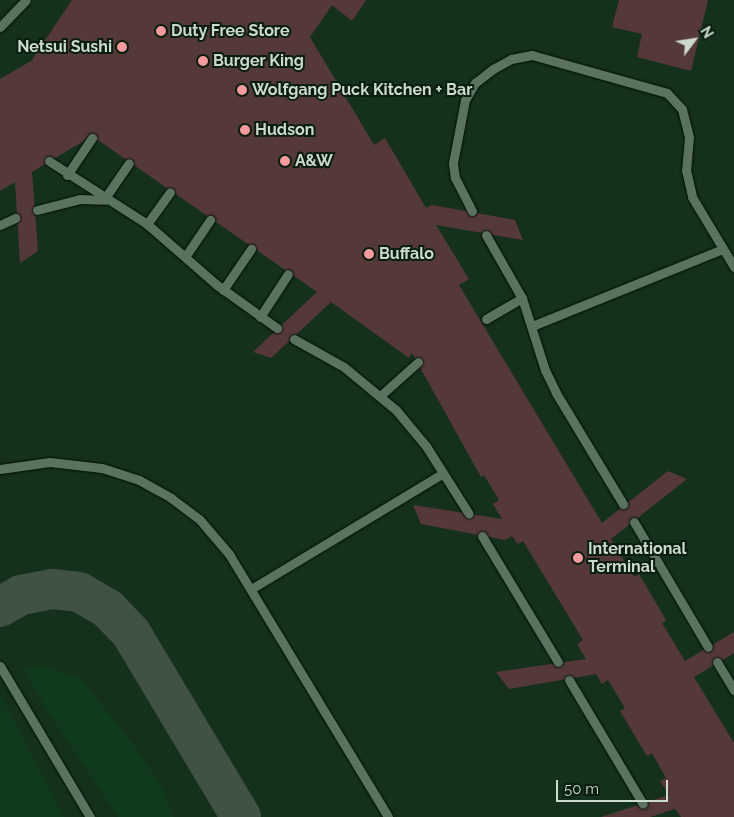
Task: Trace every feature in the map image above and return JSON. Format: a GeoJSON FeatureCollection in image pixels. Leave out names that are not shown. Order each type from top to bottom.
{"type":"FeatureCollection","features":[{"type":"Feature","properties":{"kind":"lane"},"geometry":{"type":"LineString","coordinates":[[0,28],[26,0]]}},
{"type":"Feature","properties":{"kind":"lane"},"geometry":{"type":"LineString","coordinates":[[472,211],[454,178],[452,163],[465,100],[475,83],[493,69],[511,59],[532,55],[667,93],[682,109],[685,118],[689,137],[686,170],[692,197],[734,267]]}},
{"type":"Feature","properties":{"kind":"lane"},"geometry":{"type":"LineString","coordinates":[[66,175],[92,138]]}},
{"type":"Feature","properties":{"kind":"lane"},"geometry":{"type":"LineString","coordinates":[[50,162],[66,175],[147,224],[223,290],[277,328]]}},
{"type":"Feature","properties":{"kind":"lane"},"geometry":{"type":"LineString","coordinates":[[105,198],[129,163]]}},
{"type":"Feature","properties":{"kind":"lane"},"geometry":{"type":"LineString","coordinates":[[147,224],[170,192]]}},
{"type":"Feature","properties":{"kind":"lane"},"geometry":{"type":"LineString","coordinates":[[37,210],[80,198],[118,205]]}},
{"type":"Feature","properties":{"kind":"lane"},"geometry":{"type":"LineString","coordinates":[[0,225],[16,218]]}},
{"type":"Feature","properties":{"kind":"lane"},"geometry":{"type":"LineString","coordinates":[[185,257],[210,220]]}},
{"type":"Feature","properties":{"kind":"lane"},"geometry":{"type":"LineString","coordinates":[[486,235],[522,298],[545,370],[556,393],[623,504]]}},
{"type":"Feature","properties":{"kind":"lane"},"geometry":{"type":"LineString","coordinates":[[223,290],[251,249]]}},
{"type":"Feature","properties":{"kind":"lane"},"geometry":{"type":"LineString","coordinates":[[532,326],[723,249]]}},
{"type":"Feature","properties":{"kind":"lane"},"geometry":{"type":"LineString","coordinates":[[260,317],[288,274]]}},
{"type":"Feature","properties":{"kind":"lane"},"geometry":{"type":"LineString","coordinates":[[486,319],[522,298]]}},
{"type":"Feature","properties":{"kind":"lane"},"geometry":{"type":"LineString","coordinates":[[294,338],[344,367],[380,396],[411,427],[443,473],[468,514]]}},
{"type":"Feature","properties":{"kind":"lane"},"geometry":{"type":"LineString","coordinates":[[380,396],[418,362]]}},
{"type":"Feature","properties":{"kind":"lane"},"geometry":{"type":"LineString","coordinates":[[0,469],[70,462],[140,480],[200,520],[229,554],[388,817]]}},
{"type":"Feature","properties":{"kind":"lane"},"geometry":{"type":"LineString","coordinates":[[251,589],[443,473]]}},
{"type":"Feature","properties":{"kind":"lane"},"geometry":{"type":"LineString","coordinates":[[634,522],[708,647]]}},
{"type":"Feature","properties":{"kind":"lane"},"geometry":{"type":"LineString","coordinates":[[482,536],[558,662]]}},
{"type":"Feature","properties":{"kind":"lane"},"geometry":{"type":"LineString","coordinates":[[717,662],[734,690]]}},
{"type":"Feature","properties":{"kind":"lane"},"geometry":{"type":"LineString","coordinates":[[0,666],[90,817]]}},
{"type":"Feature","properties":{"kind":"lane"},"geometry":{"type":"LineString","coordinates":[[569,680],[642,804]]}},
{"type":"Feature","properties":{"kind":"shaded area"},"geometry":{"type":"Polygon","coordinates":[[[0,0],[734,0],[734,817],[0,817],[0,0]]]}},
{"type":"Feature","properties":{"kind":"shaded area"},"geometry":{"type":"Polygon","coordinates":[[[43,665],[81,679],[134,745],[163,789],[174,817],[118,817],[45,707],[24,669],[43,665]]]}},
{"type":"Feature","properties":{"kind":"shaded area"},"geometry":{"type":"Polygon","coordinates":[[[0,696],[8,709],[64,817],[0,817],[0,696]]]}},
{"type":"Feature","properties":{"kind":"building"},"geometry":{"type":"Polygon","coordinates":[[[72,0],[366,0],[352,21],[332,5],[310,37],[374,145],[385,138],[426,208],[432,205],[515,220],[523,240],[436,225],[469,279],[459,285],[602,523],[668,471],[687,479],[611,539],[634,577],[639,574],[666,620],[662,623],[685,661],[734,632],[734,653],[694,677],[734,743],[734,817],[681,817],[675,809],[650,817],[601,817],[669,795],[660,781],[666,778],[652,753],[647,756],[620,711],[625,708],[608,680],[602,684],[596,674],[509,689],[496,672],[586,659],[577,644],[583,640],[523,541],[518,544],[512,536],[505,540],[421,524],[413,505],[502,519],[493,504],[499,500],[484,475],[481,477],[412,353],[409,358],[331,302],[271,358],[253,352],[317,292],[92,136],[32,172],[38,251],[20,263],[15,182],[0,191],[0,79],[31,61],[72,0]]]}},
{"type":"Feature","properties":{"kind":"building"},"geometry":{"type":"Polygon","coordinates":[[[619,0],[708,0],[691,71],[637,57],[642,34],[612,27],[619,0]]]}},
{"type":"Feature","properties":{"kind":"taxiway"},"geometry":{"type":"LineString","coordinates":[[0,607],[21,595],[52,589],[79,592],[107,608],[131,633],[241,817]]}},
{"type":"Feature","properties":{"kind":"place","name":"Duty Free Store"},"geometry":{"type":"Point","coordinates":[161,31]}},
{"type":"Feature","properties":{"kind":"place","name":"Netsui Sushi"},"geometry":{"type":"Point","coordinates":[122,47]}},
{"type":"Feature","properties":{"kind":"place","name":"Burger King"},"geometry":{"type":"Point","coordinates":[203,61]}},
{"type":"Feature","properties":{"kind":"place","name":"Wolfgang Puck Kitchen + Bar"},"geometry":{"type":"Point","coordinates":[242,90]}},
{"type":"Feature","properties":{"kind":"place","name":"Hudson"},"geometry":{"type":"Point","coordinates":[245,130]}},
{"type":"Feature","properties":{"kind":"place","name":"A&W"},"geometry":{"type":"Point","coordinates":[285,161]}},
{"type":"Feature","properties":{"kind":"place","name":"Buffalo"},"geometry":{"type":"Point","coordinates":[369,254]}},
{"type":"Feature","properties":{"kind":"place","name":"International Terminal"},"geometry":{"type":"Point","coordinates":[578,558]}}]}
